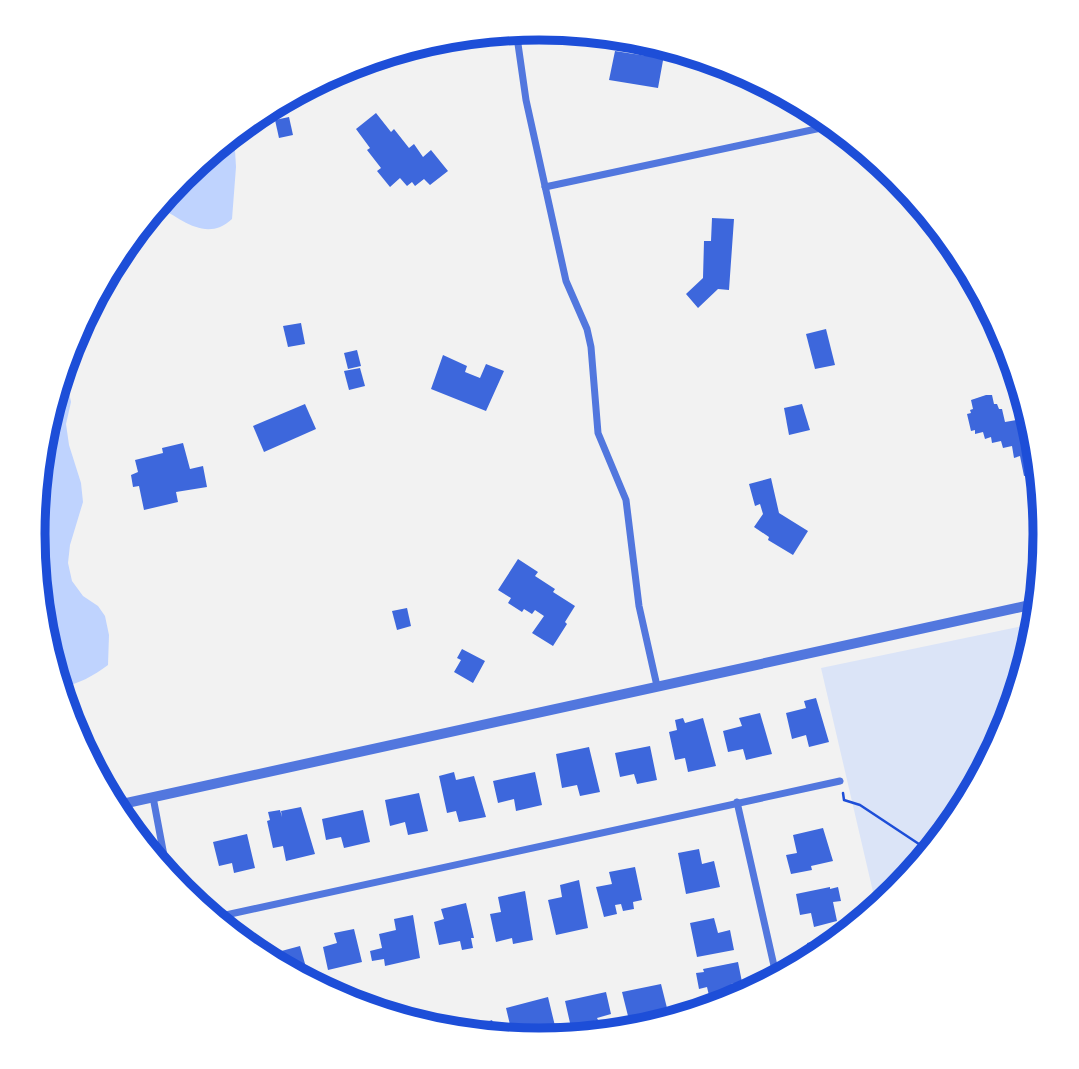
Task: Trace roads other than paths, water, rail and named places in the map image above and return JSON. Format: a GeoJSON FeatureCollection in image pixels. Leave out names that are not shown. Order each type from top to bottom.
{"type":"FeatureCollection","features":[{"type":"Feature","properties":{"kind":"street"},"geometry":{"type":"LineString","coordinates":[[518,41],[526,100],[566,281],[587,329],[591,347],[598,433],[626,500],[639,606],[657,686]]}},
{"type":"Feature","properties":{"kind":"street"},"geometry":{"type":"LineString","coordinates":[[545,187],[820,128]]}},
{"type":"Feature","properties":{"kind":"street"},"geometry":{"type":"LineString","coordinates":[[125,803],[1029,605]]}},
{"type":"Feature","properties":{"kind":"street"},"geometry":{"type":"LineString","coordinates":[[225,915],[840,781]]}},
{"type":"Feature","properties":{"kind":"street"},"geometry":{"type":"LineString","coordinates":[[153,797],[164,855]]}},
{"type":"Feature","properties":{"kind":"street"},"geometry":{"type":"LineString","coordinates":[[737,802],[775,969]]}},
{"type":"Feature","properties":{"kind":"water"},"geometry":{"type":"Polygon","coordinates":[[[235,146],[232,219],[213,229],[203,229],[166,211],[190,185],[235,146]]]}},
{"type":"Feature","properties":{"kind":"water"},"geometry":{"type":"Polygon","coordinates":[[[68,387],[71,402],[66,424],[83,502],[70,545],[68,563],[72,581],[83,596],[98,606],[105,616],[109,635],[108,665],[69,685],[62,662],[49,599],[45,534],[49,470],[68,387]]]}}]}
